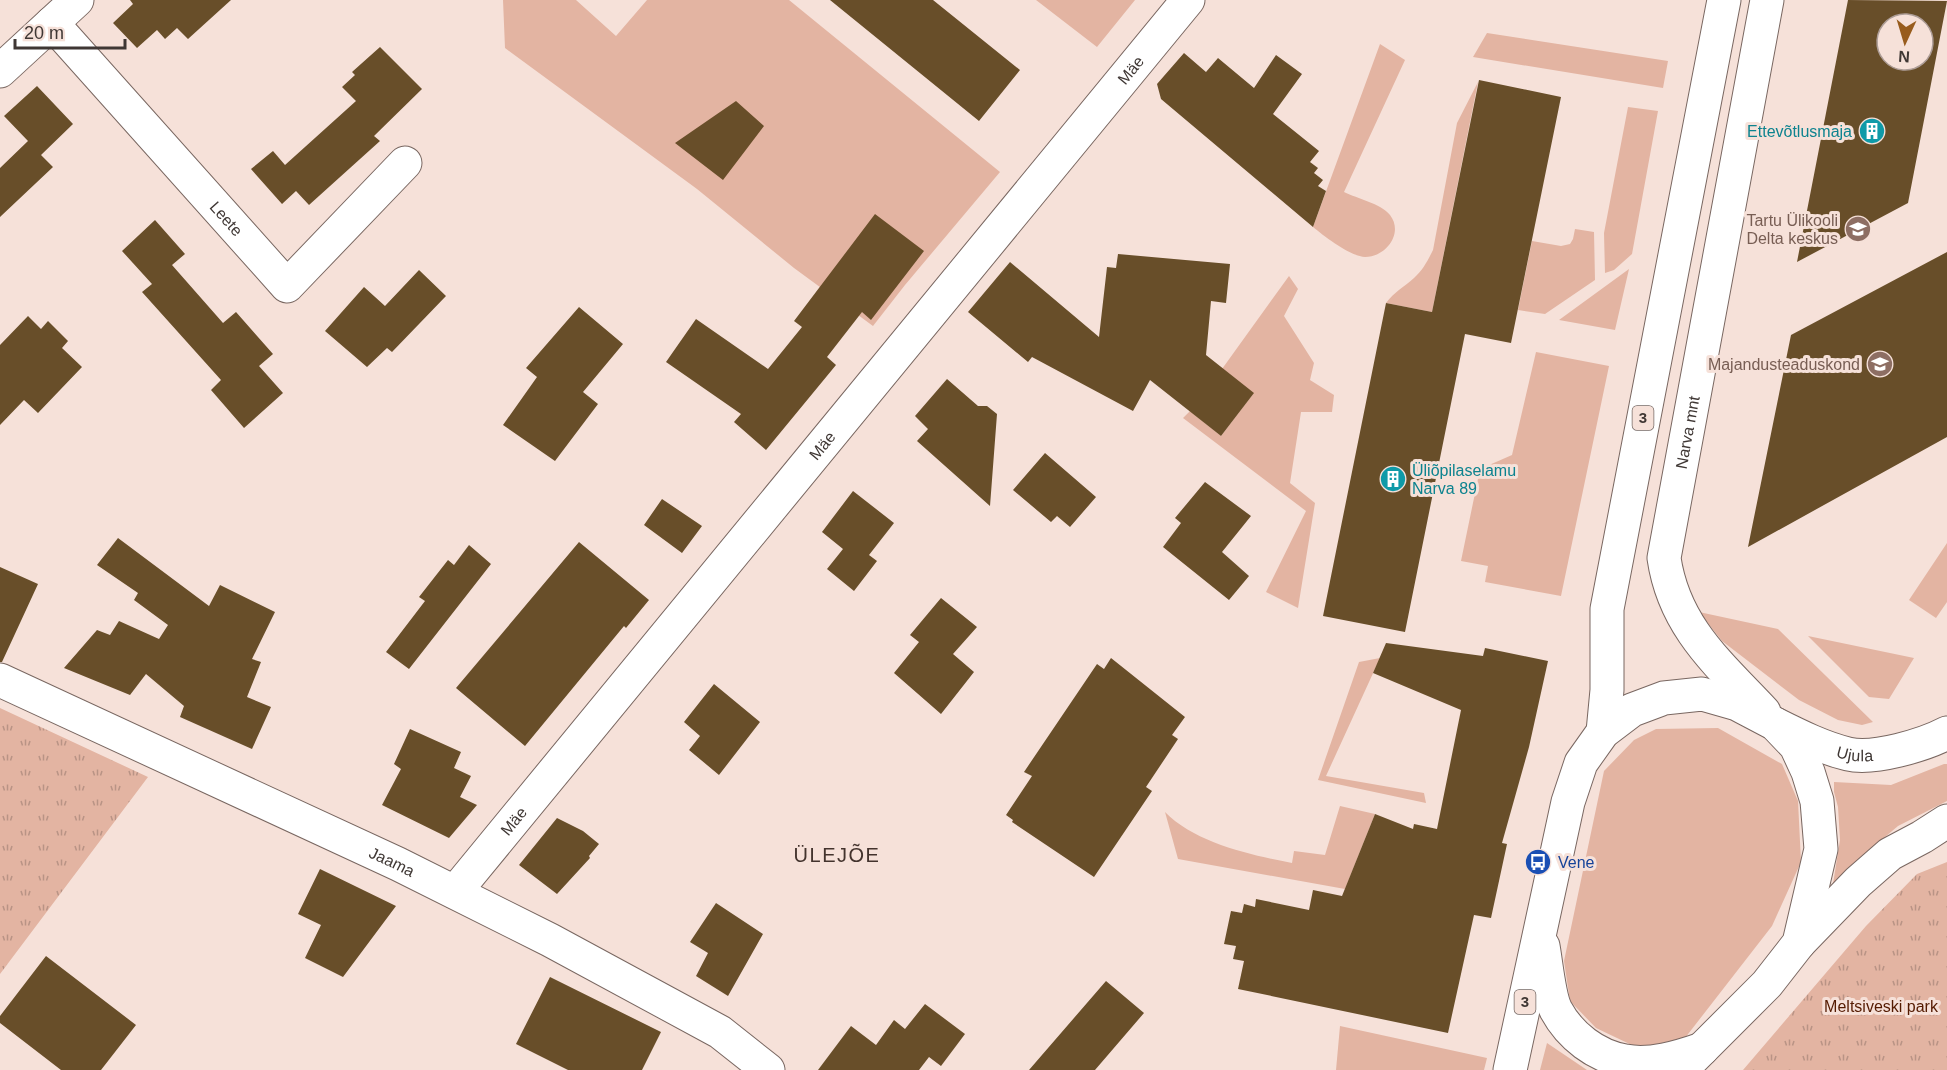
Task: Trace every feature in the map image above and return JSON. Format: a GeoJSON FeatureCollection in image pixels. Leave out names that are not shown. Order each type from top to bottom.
{"type":"FeatureCollection","features":[{"type":"Feature","properties":{"kind":"main road"},"geometry":{"type":"LineString","coordinates":[[0,71],[77,0]]}},
{"type":"Feature","properties":{"kind":"main road","name":"Mäe"},"geometry":{"type":"LineString","coordinates":[[455,892],[1188,0]]}},
{"type":"Feature","properties":{"kind":"main road","name":"3"},"geometry":{"type":"LineString","coordinates":[[1603,732],[1607,690],[1607,609],[1724,0]]}},
{"type":"Feature","properties":{"kind":"main road","name":"Narva mnt"},"geometry":{"type":"LineString","coordinates":[[1767,0],[1665,558],[1667,574],[1677,606],[1696,639],[1796,746],[1808,772],[1817,801],[1821,849],[1799,943]]}},
{"type":"Feature","properties":{"kind":"main road","name":"Leete"},"geometry":{"type":"LineString","coordinates":[[52,23],[286,286],[405,163]]}},
{"type":"Feature","properties":{"kind":"main road","name":"Jaama"},"geometry":{"type":"LineString","coordinates":[[0,680],[398,864],[550,940],[720,1032],[768,1070]]}},
{"type":"Feature","properties":{"kind":"main road","name":"Ujula"},"geometry":{"type":"LineString","coordinates":[[1603,732],[1632,710],[1664,698],[1702,694],[1737,704],[1806,740],[1851,755],[1891,753],[1942,736]]}},
{"type":"Feature","properties":{"kind":"main road"},"geometry":{"type":"LineString","coordinates":[[1603,732],[1581,763],[1568,802],[1540,935],[1554,1008],[1570,1031],[1593,1049],[1625,1062],[1674,1058],[1692,1059],[1767,984],[1799,943],[1858,882],[1890,854],[1947,820]]}},
{"type":"Feature","properties":{"kind":"main road","name":"3"},"geometry":{"type":"LineString","coordinates":[[1510,1070],[1540,935]]}},
{"type":"Feature","properties":{"kind":"green space"},"geometry":{"type":"Polygon","coordinates":[[[503,0],[576,0],[616,36],[647,0],[789,0],[1000,172],[873,326],[794,268],[697,189],[505,48],[503,0]]]}},
{"type":"Feature","properties":{"kind":"green space"},"geometry":{"type":"Polygon","coordinates":[[[1036,0],[1135,0],[1097,47],[1036,0]]]}},
{"type":"Feature","properties":{"kind":"green space"},"geometry":{"type":"Polygon","coordinates":[[[1487,33],[1668,61],[1663,88],[1473,57],[1487,33]]]}},
{"type":"Feature","properties":{"kind":"green space"},"geometry":{"type":"Polygon","coordinates":[[[1380,44],[1405,60],[1344,192],[1375,204],[1386,211],[1394,222],[1395,229],[1391,243],[1386,248],[1373,256],[1365,257],[1345,250],[1313,227],[1380,44]]]}},
{"type":"Feature","properties":{"kind":"green space"},"geometry":{"type":"Polygon","coordinates":[[[1478,82],[1432,312],[1386,303],[1417,275],[1433,250],[1457,123],[1478,82]]]}},
{"type":"Feature","properties":{"kind":"green space"},"geometry":{"type":"Polygon","coordinates":[[[1628,107],[1658,111],[1632,254],[1614,270],[1605,273],[1604,233],[1628,107]]]}},
{"type":"Feature","properties":{"kind":"green space"},"geometry":{"type":"Polygon","coordinates":[[[1575,229],[1594,232],[1595,280],[1545,314],[1518,310],[1532,241],[1561,246],[1570,244],[1575,229]]]}},
{"type":"Feature","properties":{"kind":"green space"},"geometry":{"type":"Polygon","coordinates":[[[1629,269],[1615,330],[1559,320],[1629,269]]]}},
{"type":"Feature","properties":{"kind":"green space"},"geometry":{"type":"Polygon","coordinates":[[[1289,276],[1298,289],[1284,316],[1314,363],[1310,380],[1334,395],[1332,412],[1301,412],[1290,483],[1315,503],[1298,608],[1266,592],[1306,511],[1183,418],[1190,411],[1221,436],[1253,394],[1222,369],[1289,276]]]}},
{"type":"Feature","properties":{"kind":"green space"},"geometry":{"type":"Polygon","coordinates":[[[1536,352],[1609,366],[1561,596],[1485,582],[1488,566],[1461,561],[1480,469],[1512,455],[1536,352]]]}},
{"type":"Feature","properties":{"kind":"green space"},"geometry":{"type":"Polygon","coordinates":[[[1947,543],[1947,602],[1936,618],[1909,600],[1947,543]]]}},
{"type":"Feature","properties":{"kind":"green space"},"geometry":{"type":"Polygon","coordinates":[[[1699,612],[1778,629],[1873,722],[1862,725],[1838,720],[1799,700],[1722,641],[1699,612]]]}},
{"type":"Feature","properties":{"kind":"green space"},"geometry":{"type":"Polygon","coordinates":[[[1808,636],[1914,658],[1889,699],[1869,697],[1808,636]]]}},
{"type":"Feature","properties":{"kind":"green space"},"geometry":{"type":"Polygon","coordinates":[[[1380,658],[1326,776],[1424,793],[1426,803],[1318,780],[1359,662],[1380,658]]]}},
{"type":"Feature","properties":{"kind":"green space"},"geometry":{"type":"Polygon","coordinates":[[[0,708],[148,777],[0,974],[0,708]]]}},
{"type":"Feature","properties":{"kind":"green space"},"geometry":{"type":"Polygon","coordinates":[[[1718,728],[1782,764],[1798,801],[1801,862],[1772,926],[1685,1038],[1638,1048],[1596,1028],[1570,1001],[1564,961],[1604,771],[1634,740],[1656,729],[1718,728]]]}},
{"type":"Feature","properties":{"kind":"green space"},"geometry":{"type":"Polygon","coordinates":[[[1947,764],[1947,801],[1898,826],[1859,859],[1832,890],[1840,840],[1834,782],[1891,785],[1947,764]]]}},
{"type":"Feature","properties":{"kind":"green space"},"geometry":{"type":"Polygon","coordinates":[[[1340,806],[1375,814],[1345,889],[1178,859],[1165,812],[1177,823],[1208,840],[1242,852],[1292,863],[1294,851],[1325,855],[1340,806]]]}},
{"type":"Feature","properties":{"kind":"green space","name":"Meltsiveski park"},"geometry":{"type":"Polygon","coordinates":[[[1947,862],[1947,1070],[1743,1070],[1866,926],[1917,874],[1947,862]]]}},
{"type":"Feature","properties":{"kind":"green space"},"geometry":{"type":"Polygon","coordinates":[[[1340,1026],[1487,1058],[1484,1070],[1336,1070],[1340,1026]]]}},
{"type":"Feature","properties":{"kind":"green space"},"geometry":{"type":"Polygon","coordinates":[[[1547,1043],[1587,1070],[1540,1070],[1547,1043]]]}},
{"type":"Feature","properties":{"kind":"building"},"geometry":{"type":"Polygon","coordinates":[[[130,0],[231,0],[188,39],[177,28],[165,39],[157,30],[137,48],[113,23],[133,4],[130,0]]]}},
{"type":"Feature","properties":{"kind":"building"},"geometry":{"type":"Polygon","coordinates":[[[830,0],[933,0],[1020,70],[979,121],[830,0]]]}},
{"type":"Feature","properties":{"kind":"building","name":"Ettevõtlusmaja"},"geometry":{"type":"Polygon","coordinates":[[[1848,0],[1947,1],[1935,63],[1935,12],[1875,12],[1875,72],[1933,72],[1908,203],[1797,262],[1848,0]]]}},
{"type":"Feature","properties":{"kind":"building"},"geometry":{"type":"Polygon","coordinates":[[[380,47],[422,89],[374,136],[380,141],[309,205],[296,191],[282,204],[251,169],[273,151],[285,165],[356,101],[342,87],[355,75],[352,72],[380,47]]]}},
{"type":"Feature","properties":{"kind":"building"},"geometry":{"type":"Polygon","coordinates":[[[1184,53],[1206,72],[1218,58],[1254,88],[1276,55],[1302,74],[1273,114],[1319,151],[1310,162],[1318,168],[1314,173],[1323,180],[1318,186],[1326,191],[1313,227],[1161,99],[1157,84],[1184,53]]]}},
{"type":"Feature","properties":{"kind":"building","name":"Üliõpilaselamu Narva 89"},"geometry":{"type":"Polygon","coordinates":[[[1479,80],[1561,97],[1511,343],[1465,334],[1405,632],[1323,616],[1386,303],[1432,312],[1479,80]]]}},
{"type":"Feature","properties":{"kind":"building"},"geometry":{"type":"Polygon","coordinates":[[[37,86],[73,124],[41,155],[53,167],[0,217],[0,168],[28,141],[4,116],[37,86]]]}},
{"type":"Feature","properties":{"kind":"building"},"geometry":{"type":"Polygon","coordinates":[[[736,101],[764,126],[723,180],[675,143],[736,101]]]}},
{"type":"Feature","properties":{"kind":"building"},"geometry":{"type":"Polygon","coordinates":[[[875,214],[924,251],[871,320],[862,312],[827,357],[836,365],[766,450],[734,422],[741,414],[666,362],[696,319],[768,369],[802,327],[794,321],[875,214]]]}},
{"type":"Feature","properties":{"kind":"building"},"geometry":{"type":"Polygon","coordinates":[[[155,220],[185,254],[172,265],[223,323],[236,312],[273,354],[259,366],[283,393],[244,428],[211,390],[221,380],[142,292],[152,284],[122,251],[155,220]]]}},
{"type":"Feature","properties":{"kind":"building"},"geometry":{"type":"Polygon","coordinates":[[[1947,252],[1947,437],[1748,547],[1791,335],[1947,252]]]}},
{"type":"Feature","properties":{"kind":"building"},"geometry":{"type":"Polygon","coordinates":[[[1118,254],[1230,264],[1226,303],[1211,301],[1206,355],[1254,393],[1221,436],[1150,380],[1133,411],[1032,357],[1028,362],[968,312],[1010,262],[1099,337],[1107,267],[1116,268],[1118,254]]]}},
{"type":"Feature","properties":{"kind":"building"},"geometry":{"type":"Polygon","coordinates":[[[419,270],[446,296],[392,352],[387,348],[367,367],[325,331],[364,287],[385,306],[419,270]]]}},
{"type":"Feature","properties":{"kind":"building"},"geometry":{"type":"Polygon","coordinates":[[[579,307],[623,344],[583,392],[598,404],[555,461],[503,425],[537,377],[526,368],[579,307]]]}},
{"type":"Feature","properties":{"kind":"building"},"geometry":{"type":"Polygon","coordinates":[[[28,316],[41,329],[48,321],[68,341],[62,348],[82,367],[38,413],[24,400],[0,425],[0,345],[28,316]]]}},
{"type":"Feature","properties":{"kind":"building"},"geometry":{"type":"Polygon","coordinates":[[[947,379],[978,406],[987,406],[997,414],[990,506],[917,441],[928,429],[915,416],[947,379]]]}},
{"type":"Feature","properties":{"kind":"building"},"geometry":{"type":"Polygon","coordinates":[[[1045,453],[1096,497],[1070,527],[1057,516],[1051,522],[1013,490],[1045,453]]]}},
{"type":"Feature","properties":{"kind":"building"},"geometry":{"type":"Polygon","coordinates":[[[1205,482],[1251,516],[1222,552],[1249,576],[1229,600],[1163,547],[1181,523],[1175,518],[1205,482]]]}},
{"type":"Feature","properties":{"kind":"building"},"geometry":{"type":"Polygon","coordinates":[[[853,491],[894,523],[869,555],[877,561],[854,591],[827,569],[843,549],[822,532],[853,491]]]}},
{"type":"Feature","properties":{"kind":"building"},"geometry":{"type":"Polygon","coordinates":[[[662,499],[702,526],[682,553],[644,525],[662,499]]]}},
{"type":"Feature","properties":{"kind":"building"},"geometry":{"type":"Polygon","coordinates":[[[118,538],[209,606],[220,585],[275,612],[252,659],[261,662],[247,697],[271,707],[252,749],[180,717],[184,706],[146,674],[130,695],[64,668],[97,630],[110,635],[119,621],[159,639],[168,625],[134,600],[138,593],[97,565],[118,538]]]}},
{"type":"Feature","properties":{"kind":"building"},"geometry":{"type":"Polygon","coordinates":[[[579,542],[649,600],[626,628],[624,626],[525,746],[456,688],[579,542]]]}},
{"type":"Feature","properties":{"kind":"building"},"geometry":{"type":"Polygon","coordinates":[[[469,545],[491,564],[409,669],[386,652],[425,601],[419,597],[448,560],[454,565],[469,545]]]}},
{"type":"Feature","properties":{"kind":"building"},"geometry":{"type":"Polygon","coordinates":[[[0,567],[38,584],[2,662],[0,662],[0,567]]]}},
{"type":"Feature","properties":{"kind":"building"},"geometry":{"type":"Polygon","coordinates":[[[941,598],[977,627],[953,654],[974,672],[941,714],[894,673],[919,642],[910,635],[941,598]]]}},
{"type":"Feature","properties":{"kind":"building"},"geometry":{"type":"Polygon","coordinates":[[[1386,643],[1483,656],[1485,648],[1548,661],[1529,747],[1502,843],[1507,844],[1491,918],[1474,915],[1448,1033],[1238,989],[1244,961],[1233,959],[1236,946],[1224,944],[1231,911],[1242,913],[1244,904],[1255,907],[1256,899],[1309,910],[1313,890],[1342,896],[1375,814],[1413,829],[1414,824],[1437,829],[1461,710],[1373,673],[1386,643]]]}},
{"type":"Feature","properties":{"kind":"building"},"geometry":{"type":"Polygon","coordinates":[[[1111,658],[1185,717],[1172,735],[1178,739],[1146,787],[1152,791],[1094,877],[1012,822],[1013,820],[1006,815],[1032,776],[1024,772],[1097,664],[1104,669],[1111,658]]]}},
{"type":"Feature","properties":{"kind":"building"},"geometry":{"type":"Polygon","coordinates":[[[714,684],[760,722],[719,775],[689,750],[700,736],[684,722],[714,684]]]}},
{"type":"Feature","properties":{"kind":"building"},"geometry":{"type":"Polygon","coordinates":[[[410,729],[461,752],[454,768],[471,776],[460,797],[477,805],[449,838],[382,805],[401,769],[394,764],[410,729]]]}},
{"type":"Feature","properties":{"kind":"building"},"geometry":{"type":"Polygon","coordinates":[[[557,818],[583,831],[599,844],[589,856],[590,858],[557,894],[519,865],[557,818]]]}},
{"type":"Feature","properties":{"kind":"building"},"geometry":{"type":"Polygon","coordinates":[[[320,869],[396,906],[343,977],[305,958],[321,925],[298,914],[320,869]]]}},
{"type":"Feature","properties":{"kind":"building"},"geometry":{"type":"Polygon","coordinates":[[[716,903],[763,934],[728,996],[696,976],[708,953],[690,942],[716,903]]]}},
{"type":"Feature","properties":{"kind":"building"},"geometry":{"type":"Polygon","coordinates":[[[46,956],[136,1025],[101,1070],[61,1070],[0,1023],[0,1016],[46,956]]]}},
{"type":"Feature","properties":{"kind":"building"},"geometry":{"type":"Polygon","coordinates":[[[550,977],[661,1032],[642,1070],[568,1070],[516,1044],[550,977]]]}},
{"type":"Feature","properties":{"kind":"building"},"geometry":{"type":"Polygon","coordinates":[[[1106,981],[1144,1013],[1095,1070],[1029,1070],[1106,981]]]}},
{"type":"Feature","properties":{"kind":"building"},"geometry":{"type":"Polygon","coordinates":[[[925,1004],[965,1034],[941,1066],[929,1057],[919,1070],[818,1070],[851,1026],[876,1045],[894,1020],[905,1029],[925,1004]]]}},
{"type":"Feature","properties":{"kind":"place","name":"Ettevõtlusmaja"},"geometry":{"type":"Point","coordinates":[1872,131]}},
{"type":"Feature","properties":{"kind":"place","name":"Tartu Ülikooli Delta keskus"},"geometry":{"type":"Point","coordinates":[1858,229]}},
{"type":"Feature","properties":{"kind":"place","name":"Majandusteaduskond"},"geometry":{"type":"Point","coordinates":[1880,364]}},
{"type":"Feature","properties":{"kind":"place","name":"Üliõpilaselamu Narva 89"},"geometry":{"type":"Point","coordinates":[1393,479]}},
{"type":"Feature","properties":{"kind":"place","name":"Vene"},"geometry":{"type":"Point","coordinates":[1538,862]}},
{"type":"Feature","properties":{"kind":"district","name":"ÜLEJÕE"},"geometry":{"type":"Point","coordinates":[837,855]}}]}
